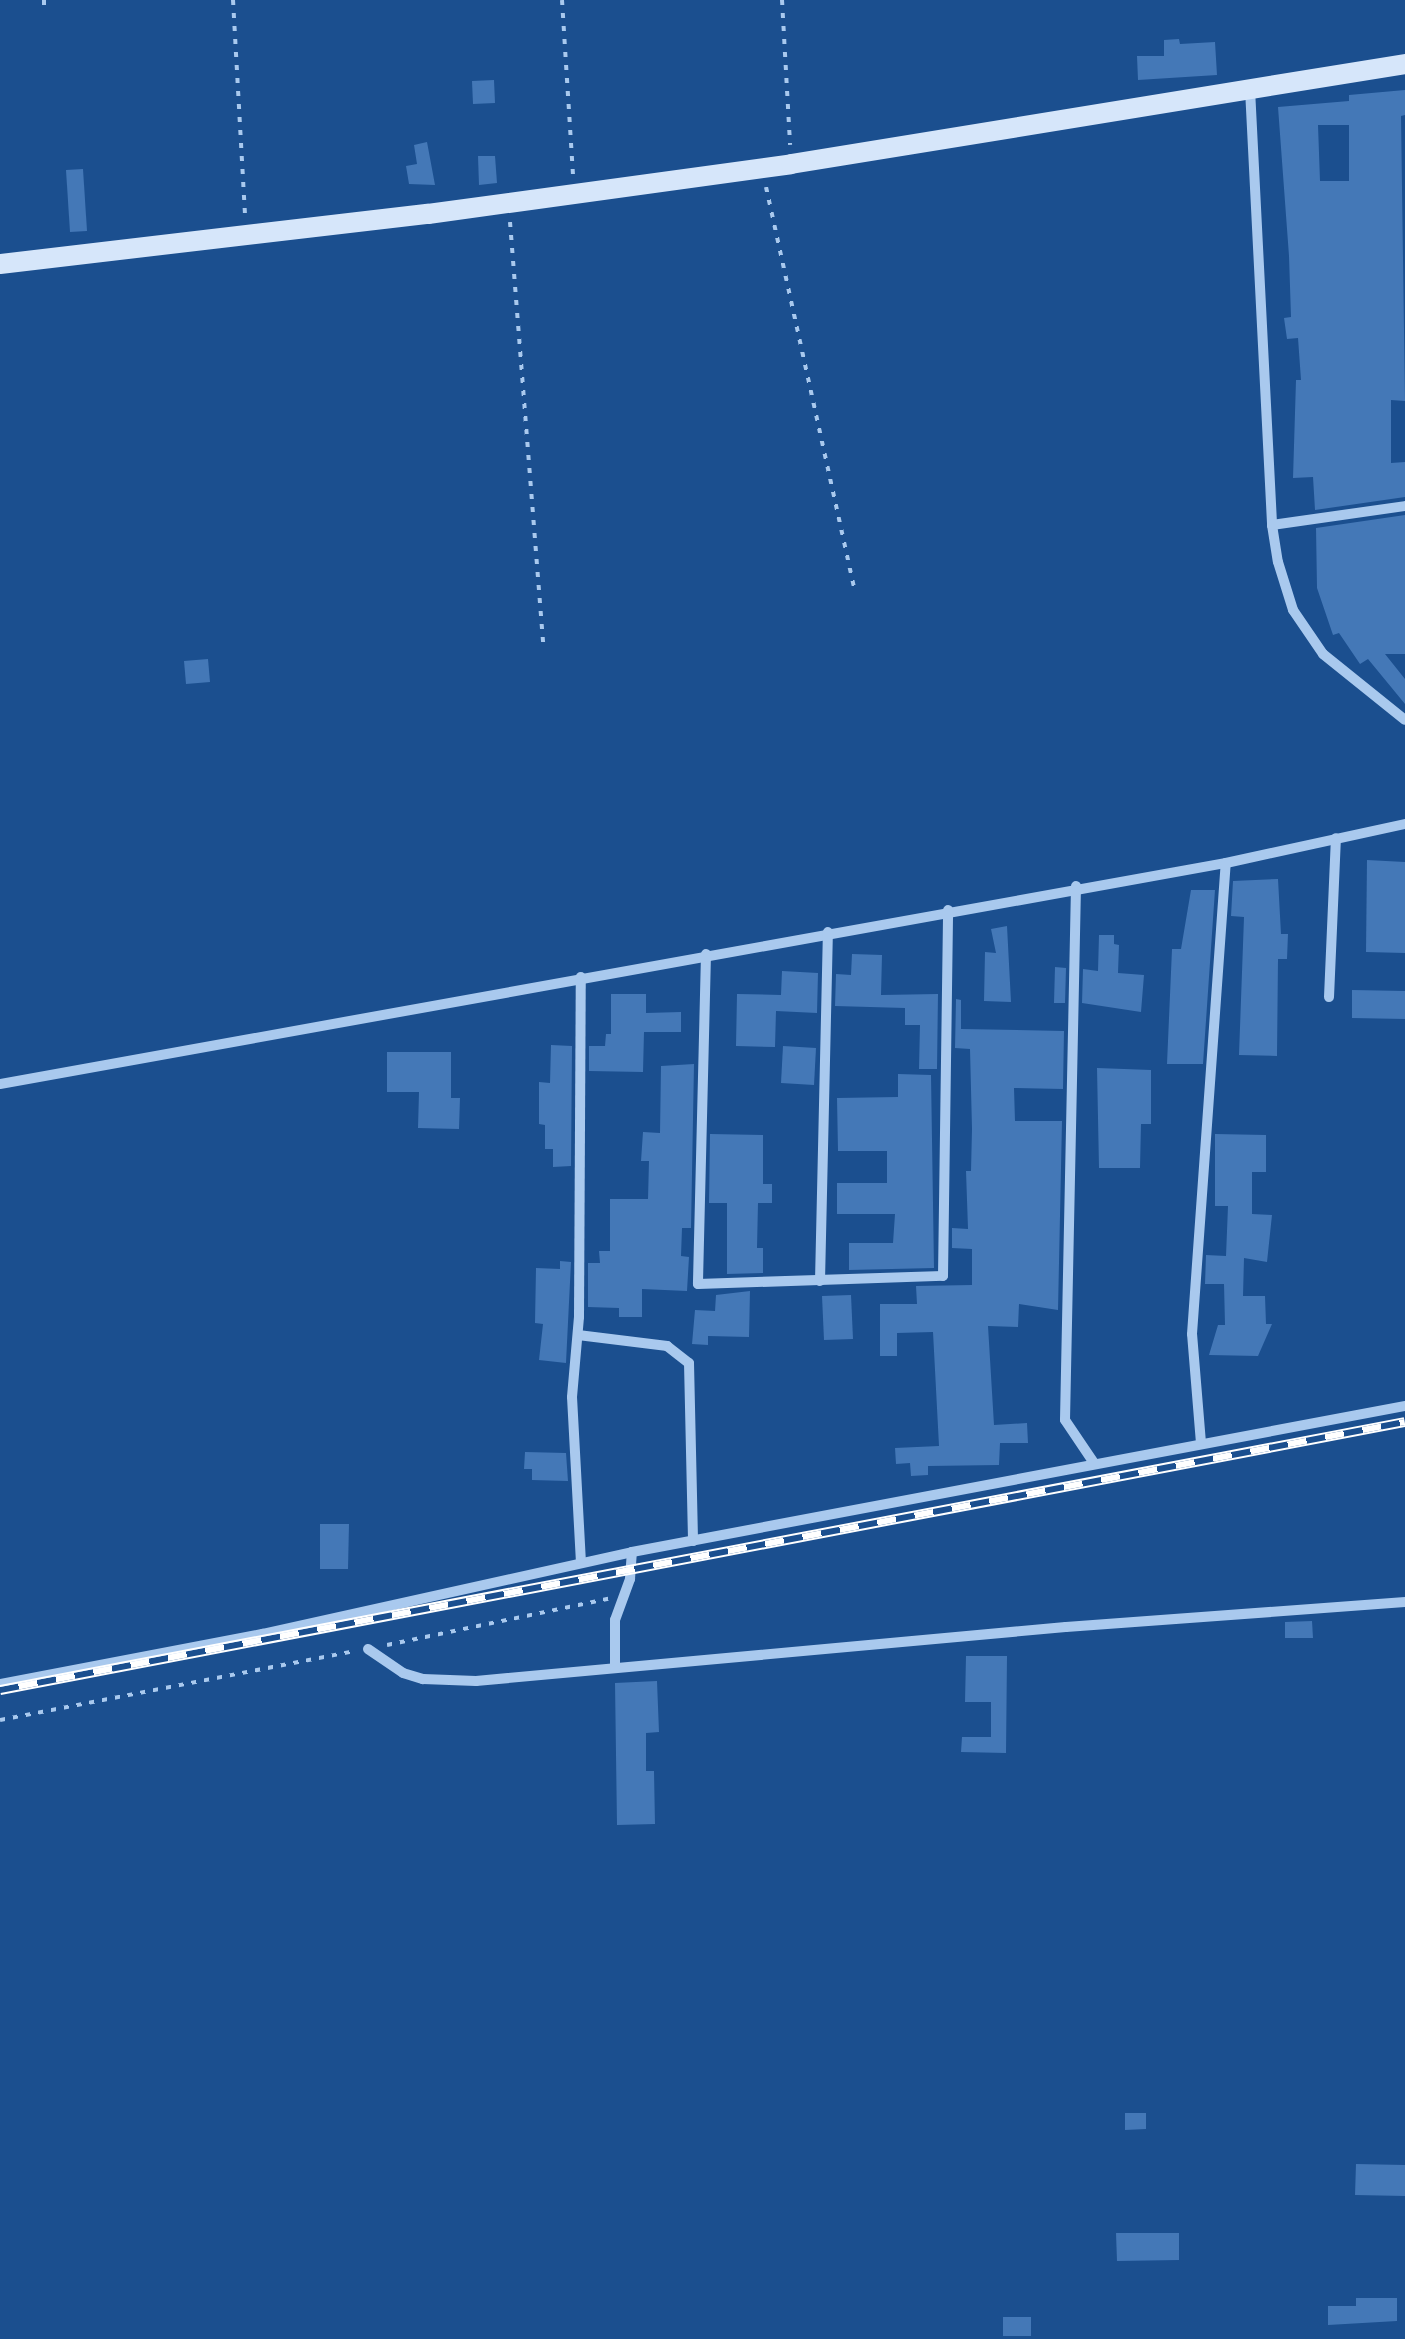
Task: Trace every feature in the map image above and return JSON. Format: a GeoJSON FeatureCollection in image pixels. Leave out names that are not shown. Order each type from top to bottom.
{"type":"FeatureCollection","features":[{"type":"Feature","properties":{"kind":"street"},"geometry":{"type":"LineString","coordinates":[[0,264],[791,164],[1405,64]]}},
{"type":"Feature","properties":{"kind":"street"},"geometry":{"type":"LineString","coordinates":[[1250,88],[1272,525],[1292,610],[1322,654],[1405,720]]}},
{"type":"Feature","properties":{"kind":"street"},"geometry":{"type":"LineString","coordinates":[[1272,525],[1405,506]]}},
{"type":"Feature","properties":{"kind":"street"},"geometry":{"type":"LineString","coordinates":[[0,1084],[1076,886],[1226,862],[1405,824]]}},
{"type":"Feature","properties":{"kind":"street"},"geometry":{"type":"LineString","coordinates":[[1330,997],[1336,838]]}},
{"type":"Feature","properties":{"kind":"street"},"geometry":{"type":"LineString","coordinates":[[1202,1442],[1192,1334],[1226,862]]}},
{"type":"Feature","properties":{"kind":"street"},"geometry":{"type":"LineString","coordinates":[[1076,886],[1066,1420],[1094,1463]]}},
{"type":"Feature","properties":{"kind":"street"},"geometry":{"type":"LineString","coordinates":[[706,954],[698,1284],[943,1276],[948,910]]}},
{"type":"Feature","properties":{"kind":"street"},"geometry":{"type":"LineString","coordinates":[[820,1281],[828,932]]}},
{"type":"Feature","properties":{"kind":"street"},"geometry":{"type":"LineString","coordinates":[[581,1563],[572,1425],[578,1335],[582,977]]}},
{"type":"Feature","properties":{"kind":"street"},"geometry":{"type":"LineString","coordinates":[[578,1335],[667,1346],[689,1362],[693,1541]]}},
{"type":"Feature","properties":{"kind":"street"},"geometry":{"type":"LineString","coordinates":[[0,1684],[263,1634],[632,1552],[1405,1406]]}},
{"type":"Feature","properties":{"kind":"street"},"geometry":{"type":"LineString","coordinates":[[615,1668],[616,1620],[630,1579],[632,1552]]}},
{"type":"Feature","properties":{"kind":"street"},"geometry":{"type":"LineString","coordinates":[[368,1649],[403,1673],[444,1682],[1405,1602]]}},
{"type":"Feature","properties":{"kind":"path"},"geometry":{"type":"LineString","coordinates":[[44,0],[44,12]]}},
{"type":"Feature","properties":{"kind":"path"},"geometry":{"type":"LineString","coordinates":[[234,0],[246,234]]}},
{"type":"Feature","properties":{"kind":"path"},"geometry":{"type":"LineString","coordinates":[[562,0],[574,194]]}},
{"type":"Feature","properties":{"kind":"path"},"geometry":{"type":"LineString","coordinates":[[782,0],[791,164]]}},
{"type":"Feature","properties":{"kind":"path"},"geometry":{"type":"LineString","coordinates":[[762,168],[855,592]]}},
{"type":"Feature","properties":{"kind":"path"},"geometry":{"type":"LineString","coordinates":[[508,202],[543,643]]}},
{"type":"Feature","properties":{"kind":"path"},"geometry":{"type":"LineString","coordinates":[[0,1720],[623,1596]]}},
{"type":"Feature","properties":{"kind":"building"},"geometry":{"type":"Polygon","coordinates":[[[1179,39],[1180,44],[1215,42],[1217,75],[1138,80],[1137,56],[1164,56],[1164,40],[1179,39]]]}},
{"type":"Feature","properties":{"kind":"building"},"geometry":{"type":"Polygon","coordinates":[[[494,80],[495,103],[473,104],[472,81],[494,80]]]}},
{"type":"Feature","properties":{"kind":"building"},"geometry":{"type":"Polygon","coordinates":[[[1405,90],[1405,115],[1401,116],[1405,401],[1391,400],[1391,463],[1405,462],[1405,497],[1315,510],[1313,477],[1293,478],[1296,380],[1301,380],[1298,338],[1287,339],[1284,318],[1291,317],[1278,107],[1349,101],[1349,95],[1405,90]],[[1318,125],[1320,181],[1349,181],[1349,125],[1318,125]]]}},
{"type":"Feature","properties":{"kind":"building"},"geometry":{"type":"Polygon","coordinates":[[[427,142],[435,185],[409,184],[406,166],[417,164],[414,145],[427,142]]]}},
{"type":"Feature","properties":{"kind":"building"},"geometry":{"type":"Polygon","coordinates":[[[478,156],[495,156],[497,183],[479,185],[478,156]]]}},
{"type":"Feature","properties":{"kind":"building"},"geometry":{"type":"Polygon","coordinates":[[[83,169],[87,231],[70,232],[66,170],[83,169]]]}},
{"type":"Feature","properties":{"kind":"building"},"geometry":{"type":"Polygon","coordinates":[[[1405,515],[1405,654],[1385,654],[1405,679],[1405,704],[1368,659],[1360,664],[1339,633],[1333,635],[1317,588],[1316,528],[1405,515]]]}},
{"type":"Feature","properties":{"kind":"building"},"geometry":{"type":"Polygon","coordinates":[[[208,659],[210,682],[186,684],[184,661],[208,659]]]}},
{"type":"Feature","properties":{"kind":"building"},"geometry":{"type":"Polygon","coordinates":[[[1367,860],[1405,862],[1405,953],[1366,952],[1367,860]]]}},
{"type":"Feature","properties":{"kind":"building"},"geometry":{"type":"Polygon","coordinates":[[[1278,879],[1281,934],[1288,934],[1287,959],[1278,959],[1277,1056],[1239,1055],[1244,917],[1231,916],[1233,881],[1278,879]]]}},
{"type":"Feature","properties":{"kind":"building"},"geometry":{"type":"Polygon","coordinates":[[[1191,890],[1215,890],[1203,1064],[1167,1064],[1172,949],[1181,949],[1191,890]]]}},
{"type":"Feature","properties":{"kind":"building"},"geometry":{"type":"Polygon","coordinates":[[[1007,926],[1011,1002],[984,1001],[985,952],[996,953],[991,929],[1007,926]]]}},
{"type":"Feature","properties":{"kind":"building"},"geometry":{"type":"Polygon","coordinates":[[[1099,935],[1114,935],[1114,944],[1119,945],[1118,973],[1144,975],[1141,1012],[1082,1003],[1083,969],[1098,971],[1099,935]]]}},
{"type":"Feature","properties":{"kind":"building"},"geometry":{"type":"Polygon","coordinates":[[[852,954],[882,955],[881,995],[938,994],[937,1069],[919,1069],[920,1025],[905,1025],[905,1008],[835,1006],[836,974],[851,975],[852,954]]]}},
{"type":"Feature","properties":{"kind":"building"},"geometry":{"type":"Polygon","coordinates":[[[1055,967],[1066,968],[1065,1003],[1054,1003],[1055,967]]]}},
{"type":"Feature","properties":{"kind":"building"},"geometry":{"type":"Polygon","coordinates":[[[782,971],[818,973],[817,1013],[776,1011],[775,1047],[736,1046],[737,994],[781,995],[782,971]]]}},
{"type":"Feature","properties":{"kind":"building"},"geometry":{"type":"Polygon","coordinates":[[[1352,990],[1405,991],[1405,1019],[1352,1018],[1352,990]]]}},
{"type":"Feature","properties":{"kind":"building"},"geometry":{"type":"Polygon","coordinates":[[[611,994],[646,994],[646,1013],[681,1012],[681,1032],[644,1032],[643,1072],[589,1071],[589,1046],[605,1046],[606,1034],[611,1034],[611,994]]]}},
{"type":"Feature","properties":{"kind":"building"},"geometry":{"type":"Polygon","coordinates":[[[956,999],[961,1000],[961,1029],[1064,1031],[1063,1089],[1014,1088],[1015,1121],[1062,1121],[1058,1310],[1019,1304],[1018,1327],[988,1326],[994,1425],[1027,1423],[1028,1443],[1000,1443],[999,1465],[928,1466],[928,1475],[911,1476],[910,1463],[896,1464],[895,1448],[939,1446],[933,1332],[897,1333],[897,1356],[880,1356],[880,1304],[917,1304],[916,1286],[972,1285],[972,1249],[952,1248],[952,1228],[968,1229],[966,1171],[971,1171],[972,1129],[970,1049],[955,1048],[956,999]]]}},
{"type":"Feature","properties":{"kind":"building"},"geometry":{"type":"Polygon","coordinates":[[[551,1045],[572,1046],[571,1166],[553,1167],[553,1149],[545,1149],[545,1125],[539,1124],[539,1082],[550,1083],[551,1045]]]}},
{"type":"Feature","properties":{"kind":"building"},"geometry":{"type":"Polygon","coordinates":[[[783,1046],[816,1048],[814,1085],[781,1083],[783,1046]]]}},
{"type":"Feature","properties":{"kind":"building"},"geometry":{"type":"Polygon","coordinates":[[[387,1052],[451,1052],[451,1098],[460,1098],[459,1129],[418,1128],[419,1092],[387,1092],[387,1052]]]}},
{"type":"Feature","properties":{"kind":"building"},"geometry":{"type":"Polygon","coordinates":[[[694,1064],[691,1228],[682,1228],[681,1256],[689,1257],[687,1291],[642,1289],[642,1317],[619,1317],[619,1308],[588,1307],[588,1263],[600,1263],[599,1251],[610,1251],[610,1199],[648,1199],[649,1161],[641,1161],[643,1132],[660,1133],[661,1066],[694,1064]]]}},
{"type":"Feature","properties":{"kind":"building"},"geometry":{"type":"Polygon","coordinates":[[[1097,1068],[1151,1070],[1151,1124],[1141,1124],[1140,1168],[1099,1168],[1097,1068]]]}},
{"type":"Feature","properties":{"kind":"building"},"geometry":{"type":"Polygon","coordinates":[[[898,1074],[931,1075],[934,1268],[849,1270],[849,1243],[893,1243],[895,1214],[837,1214],[837,1183],[887,1183],[887,1151],[838,1151],[837,1098],[898,1097],[898,1074]]]}},
{"type":"Feature","properties":{"kind":"building"},"geometry":{"type":"Polygon","coordinates":[[[710,1134],[763,1135],[763,1184],[772,1184],[772,1203],[758,1203],[757,1248],[763,1248],[763,1273],[727,1274],[727,1203],[709,1203],[710,1134]]]}},
{"type":"Feature","properties":{"kind":"building"},"geometry":{"type":"Polygon","coordinates":[[[1215,1134],[1266,1135],[1266,1172],[1252,1172],[1252,1214],[1272,1215],[1267,1262],[1244,1258],[1243,1296],[1265,1296],[1266,1324],[1272,1324],[1258,1356],[1209,1355],[1218,1325],[1225,1325],[1224,1284],[1205,1284],[1206,1255],[1226,1256],[1228,1206],[1215,1206],[1215,1134]]]}},
{"type":"Feature","properties":{"kind":"building"},"geometry":{"type":"Polygon","coordinates":[[[560,1261],[571,1262],[566,1363],[539,1360],[543,1324],[535,1323],[536,1268],[560,1269],[560,1261]]]}},
{"type":"Feature","properties":{"kind":"building"},"geometry":{"type":"Polygon","coordinates":[[[750,1291],[749,1337],[708,1336],[708,1345],[692,1344],[695,1310],[715,1311],[716,1295],[750,1291]]]}},
{"type":"Feature","properties":{"kind":"building"},"geometry":{"type":"Polygon","coordinates":[[[851,1295],[853,1339],[824,1340],[822,1296],[851,1295]]]}},
{"type":"Feature","properties":{"kind":"building"},"geometry":{"type":"Polygon","coordinates":[[[525,1452],[566,1453],[568,1481],[532,1480],[532,1469],[524,1469],[525,1452]]]}},
{"type":"Feature","properties":{"kind":"building"},"geometry":{"type":"Polygon","coordinates":[[[320,1524],[349,1524],[348,1569],[320,1569],[320,1524]]]}},
{"type":"Feature","properties":{"kind":"building"},"geometry":{"type":"Polygon","coordinates":[[[1312,1621],[1313,1638],[1285,1638],[1285,1622],[1312,1621]]]}},
{"type":"Feature","properties":{"kind":"building"},"geometry":{"type":"Polygon","coordinates":[[[966,1656],[1007,1656],[1006,1753],[961,1752],[962,1737],[991,1737],[991,1702],[965,1702],[966,1656]]]}},
{"type":"Feature","properties":{"kind":"building"},"geometry":{"type":"Polygon","coordinates":[[[657,1681],[659,1732],[646,1733],[646,1771],[654,1771],[655,1824],[617,1825],[615,1683],[657,1681]]]}},
{"type":"Feature","properties":{"kind":"building"},"geometry":{"type":"Polygon","coordinates":[[[1125,2113],[1146,2113],[1146,2129],[1125,2130],[1125,2113]]]}},
{"type":"Feature","properties":{"kind":"building"},"geometry":{"type":"Polygon","coordinates":[[[1356,2164],[1405,2165],[1405,2196],[1355,2195],[1356,2164]]]}},
{"type":"Feature","properties":{"kind":"building"},"geometry":{"type":"Polygon","coordinates":[[[1116,2233],[1179,2233],[1179,2260],[1117,2261],[1116,2233]]]}},
{"type":"Feature","properties":{"kind":"building"},"geometry":{"type":"Polygon","coordinates":[[[1356,2298],[1397,2298],[1397,2321],[1328,2325],[1328,2306],[1356,2306],[1356,2298]]]}},
{"type":"Feature","properties":{"kind":"building"},"geometry":{"type":"Polygon","coordinates":[[[1003,2317],[1031,2317],[1031,2336],[1003,2336],[1003,2317]]]}},
{"type":"Feature","properties":{"kind":"railway"},"geometry":{"type":"LineString","coordinates":[[0,1690],[1405,1422]]}}]}
